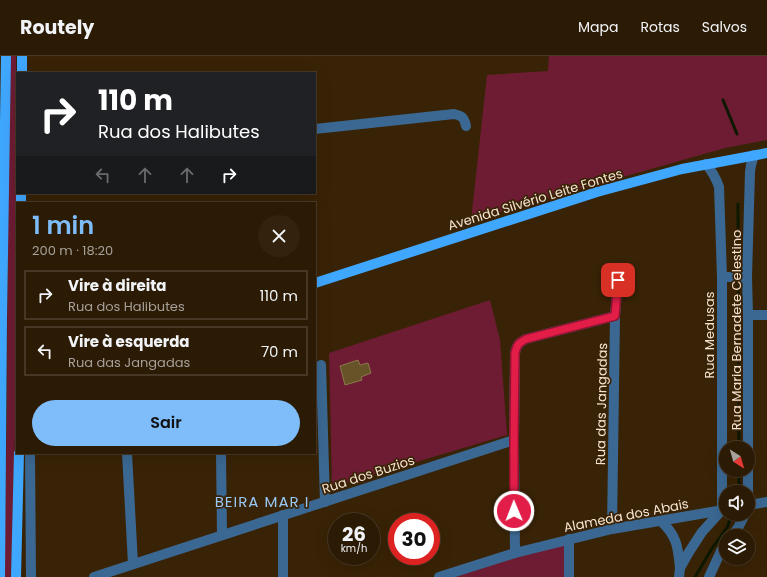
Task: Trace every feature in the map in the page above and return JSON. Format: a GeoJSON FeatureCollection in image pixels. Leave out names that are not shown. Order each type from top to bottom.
{"type":"FeatureCollection","features":[{"type":"Feature","properties":{"kind":"main road"},"geometry":{"type":"LineString","coordinates":[[0,577],[1,320],[6,56]]}},
{"type":"Feature","properties":{"kind":"main road"},"geometry":{"type":"LineString","coordinates":[[22,56],[22,72]]}},
{"type":"Feature","properties":{"kind":"main road","name":"Avenida Silvério Leite Fontes"},"geometry":{"type":"LineString","coordinates":[[316,283],[597,192],[682,169],[767,153]]}},
{"type":"Feature","properties":{"kind":"main road"},"geometry":{"type":"LineString","coordinates":[[16,577],[19,454]]}},
{"type":"Feature","properties":{"kind":"street"},"geometry":{"type":"LineString","coordinates":[[316,129],[454,114],[462,116],[465,120],[466,126]]}},
{"type":"Feature","properties":{"kind":"street","name":"Rua Maria Bernadete Celestino"},"geometry":{"type":"LineString","coordinates":[[747,485],[747,276],[750,172],[754,155]]}},
{"type":"Feature","properties":{"kind":"street","name":"Rua Medusas"},"geometry":{"type":"LineString","coordinates":[[706,164],[713,172],[719,187],[722,277],[724,485]]}},
{"type":"Feature","properties":{"kind":"street"},"geometry":{"type":"LineString","coordinates":[[722,277],[747,276]]}},
{"type":"Feature","properties":{"kind":"street","name":"Rua das Jangadas"},"geometry":{"type":"LineString","coordinates":[[612,529],[615,316],[618,280]]}},
{"type":"Feature","properties":{"kind":"street"},"geometry":{"type":"LineString","coordinates":[[748,315],[767,315]]}},
{"type":"Feature","properties":{"kind":"street"},"geometry":{"type":"LineString","coordinates":[[515,553],[515,353],[519,343],[526,339],[615,316]]}},
{"type":"Feature","properties":{"kind":"street"},"geometry":{"type":"LineString","coordinates":[[321,365],[325,502]]}},
{"type":"Feature","properties":{"kind":"street","name":"Rua dos Buzios"},"geometry":{"type":"LineString","coordinates":[[94,577],[514,440]]}},
{"type":"Feature","properties":{"kind":"street"},"geometry":{"type":"LineString","coordinates":[[30,454],[30,577]]}},
{"type":"Feature","properties":{"kind":"street"},"geometry":{"type":"LineString","coordinates":[[127,454],[133,564]]}},
{"type":"Feature","properties":{"kind":"street"},"geometry":{"type":"LineString","coordinates":[[221,454],[222,535]]}},
{"type":"Feature","properties":{"kind":"street"},"geometry":{"type":"LineString","coordinates":[[755,506],[767,502]]}},
{"type":"Feature","properties":{"kind":"street","name":"Alameda dos Abais"},"geometry":{"type":"LineString","coordinates":[[439,577],[515,553],[569,539],[612,529],[719,511]]}},
{"type":"Feature","properties":{"kind":"street"},"geometry":{"type":"LineString","coordinates":[[283,515],[283,577]]}},
{"type":"Feature","properties":{"kind":"street"},"geometry":{"type":"LineString","coordinates":[[680,572],[702,532],[719,515]]}},
{"type":"Feature","properties":{"kind":"street"},"geometry":{"type":"LineString","coordinates":[[662,521],[669,528],[675,539],[678,549],[680,572]]}},
{"type":"Feature","properties":{"kind":"street"},"geometry":{"type":"LineString","coordinates":[[569,539],[569,577]]}},
{"type":"Feature","properties":{"kind":"street"},"geometry":{"type":"LineString","coordinates":[[709,577],[719,555]]}},
{"type":"Feature","properties":{"kind":"shaded area"},"geometry":{"type":"Polygon","coordinates":[[[8,56],[16,56],[16,401],[11,577],[4,577],[7,401],[8,56]]]}},
{"type":"Feature","properties":{"kind":"shaded area"},"geometry":{"type":"Polygon","coordinates":[[[549,56],[767,56],[767,140],[725,148],[471,220],[487,75],[548,71],[549,56]]]}},
{"type":"Feature","properties":{"kind":"shaded area"},"geometry":{"type":"Polygon","coordinates":[[[490,300],[500,340],[507,435],[332,487],[329,353],[490,300]]]}},
{"type":"Feature","properties":{"kind":"shaded area"},"geometry":{"type":"Polygon","coordinates":[[[564,542],[564,577],[455,577],[564,542]]]}},
{"type":"Feature","properties":{"kind":"building"},"geometry":{"type":"Polygon","coordinates":[[[358,360],[360,365],[368,363],[371,373],[361,377],[362,380],[345,385],[340,366],[358,360]]]}},
{"type":"Feature","properties":{"kind":"waterway"},"geometry":{"type":"LineString","coordinates":[[723,100],[737,134]]}},
{"type":"Feature","properties":{"kind":"waterway"},"geometry":{"type":"LineString","coordinates":[[738,204],[738,246]]}},
{"type":"Feature","properties":{"kind":"waterway"},"geometry":{"type":"LineString","coordinates":[[738,287],[739,441]]}},
{"type":"Feature","properties":{"kind":"waterway"},"geometry":{"type":"LineString","coordinates":[[739,477],[739,485]]}},
{"type":"Feature","properties":{"kind":"waterway"},"geometry":{"type":"LineString","coordinates":[[695,577],[711,550],[728,526],[729,521]]}},
{"type":"Feature","properties":{"kind":"district","name":"BEIRA MAR I"},"geometry":{"type":"Point","coordinates":[262,502]}},
{"type":"Feature","properties":{"kind":"route"},"geometry":{"type":"LineString","coordinates":[[514,511],[516,348],[519,343],[526,339],[615,316],[618,280]]}}]}
